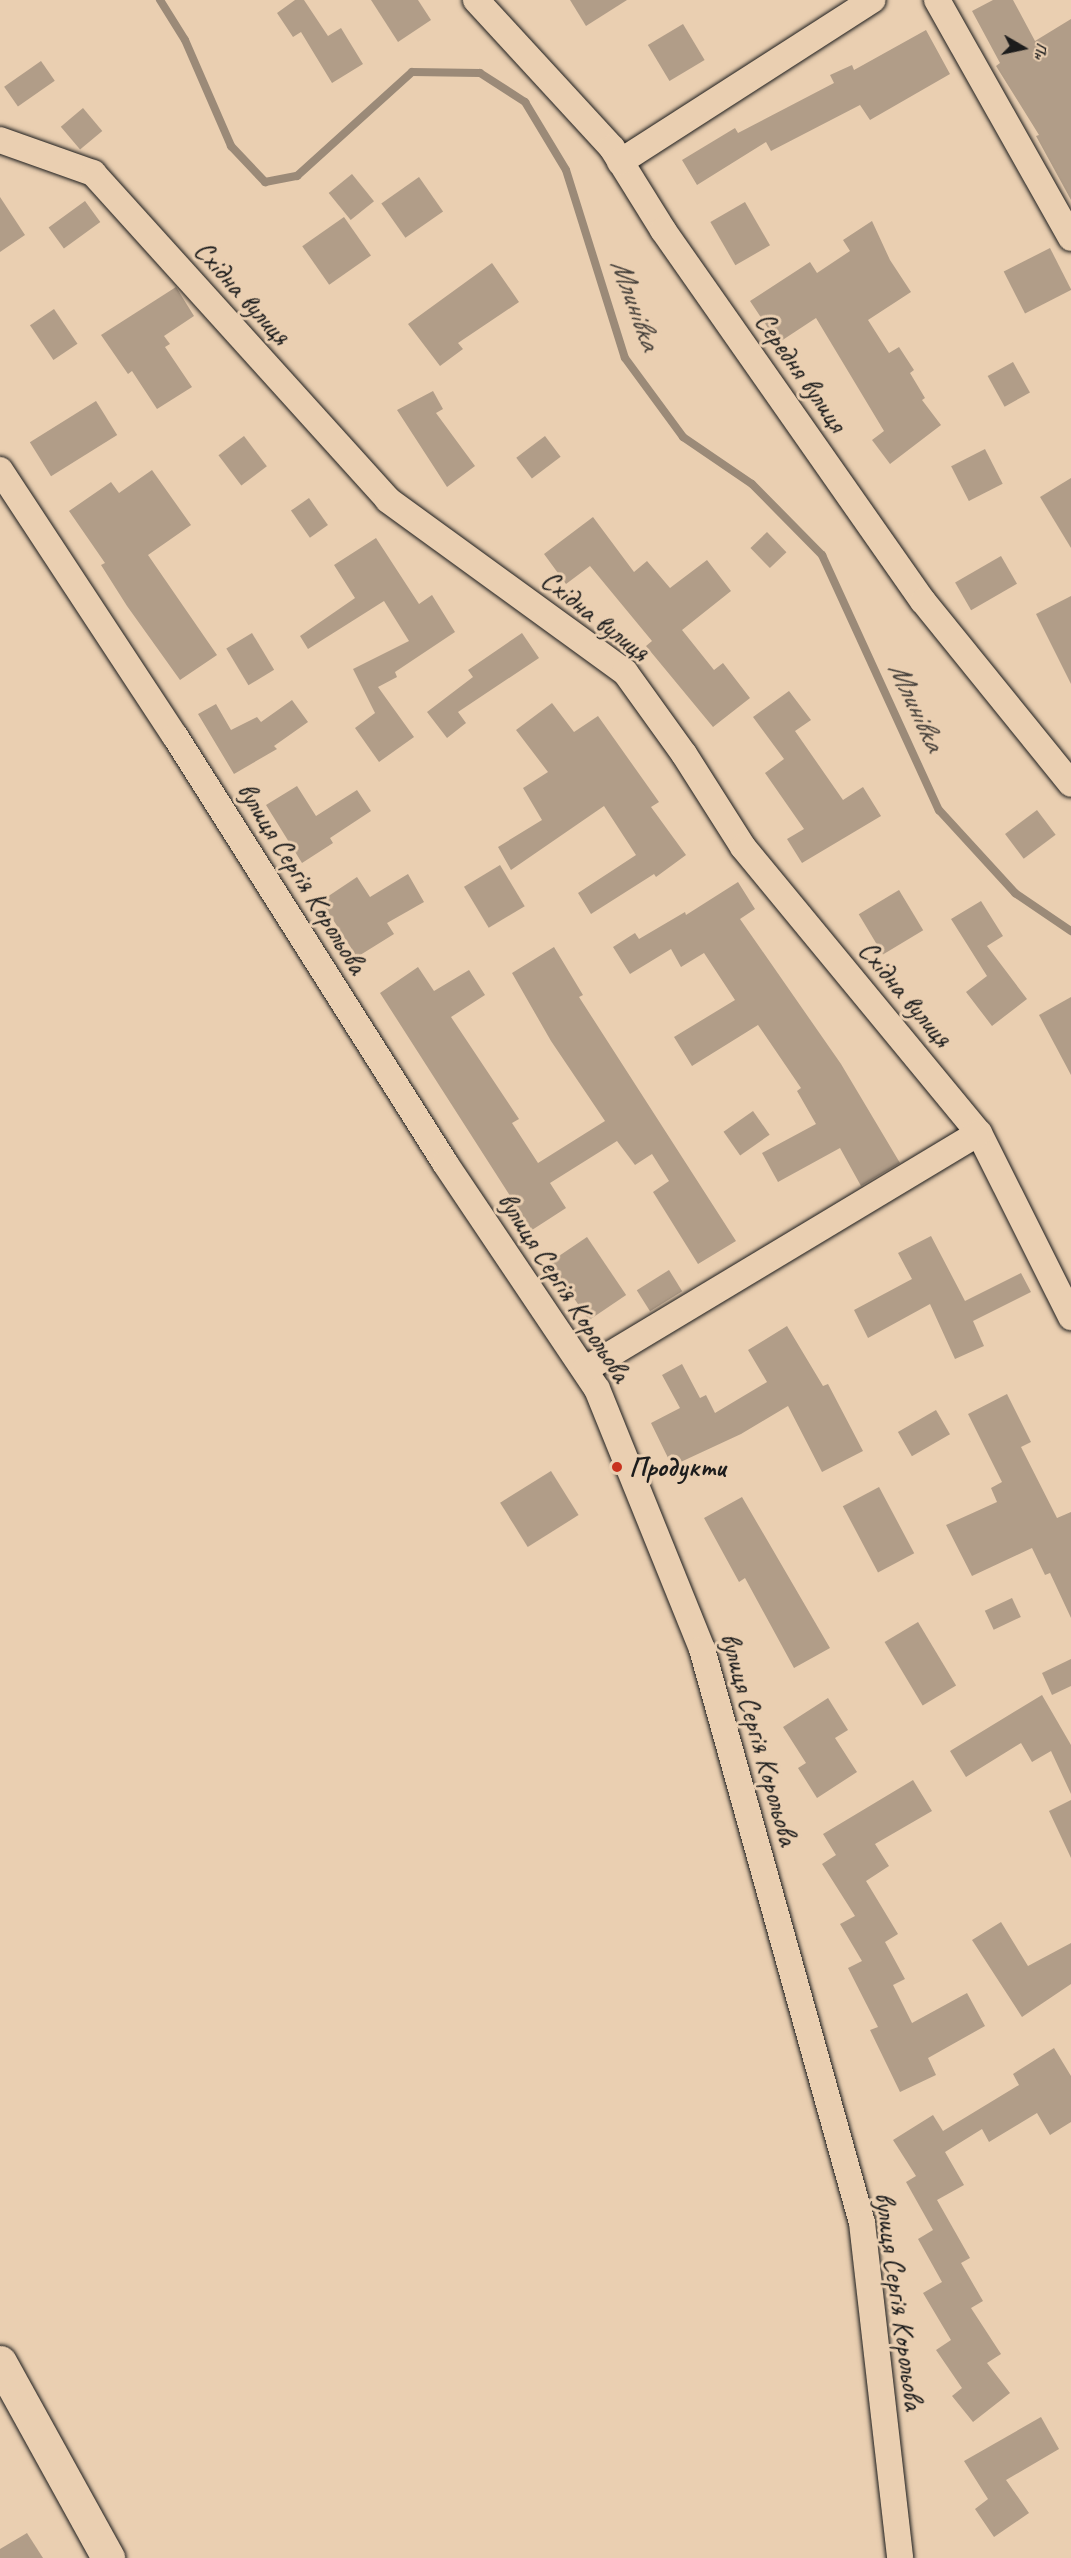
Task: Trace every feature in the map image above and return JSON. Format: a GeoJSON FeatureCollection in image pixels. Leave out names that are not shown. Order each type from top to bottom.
{"type":"FeatureCollection","features":[{"type":"Feature","properties":{"kind":"main road"},"geometry":{"type":"LineString","coordinates":[[0,2362],[108,2558]]}},
{"type":"Feature","properties":{"kind":"street","name":"Середня вулиця"},"geometry":{"type":"LineString","coordinates":[[476,0],[620,162],[663,230],[923,601],[1071,784]]}},
{"type":"Feature","properties":{"kind":"street"},"geometry":{"type":"LineString","coordinates":[[620,162],[872,0]]}},
{"type":"Feature","properties":{"kind":"street"},"geometry":{"type":"LineString","coordinates":[[937,0],[1071,238]]}},
{"type":"Feature","properties":{"kind":"street","name":"Східна вулиця"},"geometry":{"type":"LineString","coordinates":[[0,140],[93,173],[388,500],[625,672],[684,754],[743,847],[979,1133],[1071,1317]]}},
{"type":"Feature","properties":{"kind":"street","name":"вулиця Сергія Корольова"},"geometry":{"type":"LineString","coordinates":[[0,470],[175,736],[445,1163],[586,1369],[702,1649],[862,2223],[900,2558]]}},
{"type":"Feature","properties":{"kind":"street"},"geometry":{"type":"LineString","coordinates":[[586,1369],[979,1133]]}},
{"type":"Feature","properties":{"kind":"building"},"geometry":{"type":"Polygon","coordinates":[[[295,0],[304,0],[328,36],[341,28],[363,64],[332,83],[301,32],[293,37],[277,13],[295,0]]]}},
{"type":"Feature","properties":{"kind":"building"},"geometry":{"type":"Polygon","coordinates":[[[371,0],[418,0],[431,20],[398,42],[371,0]]]}},
{"type":"Feature","properties":{"kind":"building"},"geometry":{"type":"Polygon","coordinates":[[[570,0],[627,0],[586,26],[570,0]]]}},
{"type":"Feature","properties":{"kind":"building"},"geometry":{"type":"Polygon","coordinates":[[[993,0],[1013,0],[1035,41],[1071,19],[1071,200],[1036,136],[1039,135],[996,66],[1000,63],[972,11],[993,0]]]}},
{"type":"Feature","properties":{"kind":"building"},"geometry":{"type":"Polygon","coordinates":[[[683,24],[705,60],[669,81],[648,45],[683,24]]]}},
{"type":"Feature","properties":{"kind":"building"},"geometry":{"type":"Polygon","coordinates":[[[926,30],[950,74],[870,120],[860,105],[771,151],[766,142],[697,185],[682,160],[735,128],[738,133],[834,83],[830,75],[852,65],[854,70],[926,30]]]}},
{"type":"Feature","properties":{"kind":"building"},"geometry":{"type":"Polygon","coordinates":[[[41,61],[55,81],[18,106],[4,87],[41,61]]]}},
{"type":"Feature","properties":{"kind":"building"},"geometry":{"type":"Polygon","coordinates":[[[83,108],[102,131],[80,150],[61,127],[83,108]]]}},
{"type":"Feature","properties":{"kind":"building"},"geometry":{"type":"Polygon","coordinates":[[[352,174],[374,201],[351,220],[329,193],[352,174]]]}},
{"type":"Feature","properties":{"kind":"building"},"geometry":{"type":"Polygon","coordinates":[[[419,177],[443,211],[405,238],[381,203],[419,177]]]}},
{"type":"Feature","properties":{"kind":"building"},"geometry":{"type":"Polygon","coordinates":[[[0,197],[25,235],[0,252],[0,197]]]}},
{"type":"Feature","properties":{"kind":"building"},"geometry":{"type":"Polygon","coordinates":[[[85,201],[100,222],[64,248],[49,227],[85,201]]]}},
{"type":"Feature","properties":{"kind":"building"},"geometry":{"type":"Polygon","coordinates":[[[745,202],[770,245],[735,265],[710,222],[745,202]]]}},
{"type":"Feature","properties":{"kind":"building"},"geometry":{"type":"Polygon","coordinates":[[[344,217],[371,256],[329,285],[302,246],[344,217]]]}},
{"type":"Feature","properties":{"kind":"building"},"geometry":{"type":"Polygon","coordinates":[[[872,221],[890,260],[911,292],[868,320],[889,353],[899,347],[914,370],[910,373],[925,398],[922,400],[941,425],[890,464],[872,440],[884,431],[816,318],[778,343],[750,301],[810,262],[817,273],[850,251],[843,240],[872,221]]]}},
{"type":"Feature","properties":{"kind":"building"},"geometry":{"type":"Polygon","coordinates":[[[1050,248],[1071,290],[1025,313],[1004,272],[1050,248]]]}},
{"type":"Feature","properties":{"kind":"building"},"geometry":{"type":"Polygon","coordinates":[[[492,263],[519,302],[458,343],[463,349],[440,366],[408,324],[492,263]]]}},
{"type":"Feature","properties":{"kind":"building"},"geometry":{"type":"Polygon","coordinates":[[[176,287],[194,316],[164,336],[170,344],[165,347],[192,387],[157,409],[132,371],[128,374],[101,335],[176,287]]]}},
{"type":"Feature","properties":{"kind":"building"},"geometry":{"type":"Polygon","coordinates":[[[54,309],[77,344],[53,360],[30,325],[54,309]]]}},
{"type":"Feature","properties":{"kind":"building"},"geometry":{"type":"Polygon","coordinates":[[[1013,362],[1030,393],[1005,407],[988,376],[1013,362]]]}},
{"type":"Feature","properties":{"kind":"building"},"geometry":{"type":"Polygon","coordinates":[[[433,391],[443,409],[436,413],[475,466],[447,487],[397,410],[433,391]]]}},
{"type":"Feature","properties":{"kind":"building"},"geometry":{"type":"Polygon","coordinates":[[[96,401],[117,435],[51,476],[30,442],[96,401]]]}},
{"type":"Feature","properties":{"kind":"building"},"geometry":{"type":"Polygon","coordinates":[[[244,436],[267,466],[241,486],[218,455],[244,436]]]}},
{"type":"Feature","properties":{"kind":"building"},"geometry":{"type":"Polygon","coordinates":[[[545,436],[561,457],[532,478],[516,458],[545,436]]]}},
{"type":"Feature","properties":{"kind":"building"},"geometry":{"type":"Polygon","coordinates":[[[985,449],[1003,484],[969,501],[951,466],[985,449]]]}},
{"type":"Feature","properties":{"kind":"building"},"geometry":{"type":"Polygon","coordinates":[[[152,470],[191,525],[148,555],[217,655],[180,680],[127,606],[101,565],[105,563],[69,511],[111,482],[119,493],[152,470]]]}},
{"type":"Feature","properties":{"kind":"building"},"geometry":{"type":"Polygon","coordinates":[[[1071,478],[1071,548],[1040,497],[1071,478]]]}},
{"type":"Feature","properties":{"kind":"building"},"geometry":{"type":"Polygon","coordinates":[[[309,498],[328,525],[310,538],[291,511],[309,498]]]}},
{"type":"Feature","properties":{"kind":"building"},"geometry":{"type":"Polygon","coordinates":[[[593,517],[634,572],[647,561],[670,588],[707,560],[731,591],[682,630],[714,670],[723,663],[750,698],[713,727],[646,646],[652,641],[590,566],[566,584],[544,554],[593,517]]]}},
{"type":"Feature","properties":{"kind":"building"},"geometry":{"type":"Polygon","coordinates":[[[767,532],[786,552],[770,568],[750,548],[767,532]]]}},
{"type":"Feature","properties":{"kind":"building"},"geometry":{"type":"Polygon","coordinates":[[[376,538],[419,604],[432,595],[455,632],[395,672],[397,677],[378,687],[414,737],[379,762],[355,728],[375,713],[353,669],[409,641],[384,601],[308,649],[300,636],[355,598],[334,565],[376,538]]]}},
{"type":"Feature","properties":{"kind":"building"},"geometry":{"type":"Polygon","coordinates":[[[1001,556],[1017,584],[971,610],[955,582],[1001,556]]]}},
{"type":"Feature","properties":{"kind":"building"},"geometry":{"type":"Polygon","coordinates":[[[1071,596],[1071,684],[1036,614],[1071,596]]]}},
{"type":"Feature","properties":{"kind":"building"},"geometry":{"type":"Polygon","coordinates":[[[252,633],[274,670],[248,685],[226,648],[252,633]]]}},
{"type":"Feature","properties":{"kind":"building"},"geometry":{"type":"Polygon","coordinates":[[[522,633],[539,658],[458,712],[466,723],[447,738],[427,712],[473,677],[468,670],[522,633]]]}},
{"type":"Feature","properties":{"kind":"building"},"geometry":{"type":"Polygon","coordinates":[[[789,691],[811,720],[795,731],[843,800],[863,787],[881,816],[802,863],[787,839],[804,829],[765,773],[784,759],[753,717],[789,691]]]}},
{"type":"Feature","properties":{"kind":"building"},"geometry":{"type":"Polygon","coordinates":[[[292,700],[308,722],[274,746],[277,749],[234,774],[198,714],[216,704],[231,730],[257,717],[261,722],[292,700]]]}},
{"type":"Feature","properties":{"kind":"building"},"geometry":{"type":"Polygon","coordinates":[[[552,703],[574,732],[598,716],[659,802],[651,807],[686,855],[656,877],[654,874],[591,914],[578,893],[636,855],[604,806],[511,870],[498,847],[542,820],[523,788],[548,772],[516,730],[552,703]]]}},
{"type":"Feature","properties":{"kind":"building"},"geometry":{"type":"Polygon","coordinates":[[[297,786],[316,816],[357,790],[371,811],[330,838],[333,843],[302,863],[266,805],[297,786]]]}},
{"type":"Feature","properties":{"kind":"building"},"geometry":{"type":"Polygon","coordinates":[[[1037,810],[1056,835],[1024,859],[1005,834],[1037,810]]]}},
{"type":"Feature","properties":{"kind":"building"},"geometry":{"type":"Polygon","coordinates":[[[500,865],[525,906],[489,928],[464,887],[500,865]]]}},
{"type":"Feature","properties":{"kind":"building"},"geometry":{"type":"Polygon","coordinates":[[[408,874],[424,902],[387,923],[394,934],[357,957],[321,901],[357,877],[370,897],[408,874]]]}},
{"type":"Feature","properties":{"kind":"building"},"geometry":{"type":"Polygon","coordinates":[[[738,882],[755,909],[740,919],[841,1064],[900,1163],[861,1186],[840,1148],[778,1182],[762,1153],[816,1124],[797,1091],[801,1088],[758,1025],[692,1066],[674,1037],[735,1000],[704,953],[681,967],[671,949],[630,974],[613,947],[635,933],[639,939],[685,912],[686,915],[738,882]]]}},
{"type":"Feature","properties":{"kind":"building"},"geometry":{"type":"Polygon","coordinates":[[[899,890],[923,930],[883,954],[859,914],[899,890]]]}},
{"type":"Feature","properties":{"kind":"building"},"geometry":{"type":"Polygon","coordinates":[[[981,901],[1003,936],[987,946],[1027,999],[992,1026],[966,992],[987,976],[951,919],[981,901]]]}},
{"type":"Feature","properties":{"kind":"building"},"geometry":{"type":"Polygon","coordinates":[[[554,947],[583,995],[579,997],[736,1241],[698,1264],[653,1192],[669,1181],[652,1154],[635,1165],[617,1141],[550,1183],[566,1208],[532,1230],[380,993],[418,967],[434,991],[469,970],[485,995],[451,1017],[519,1119],[512,1123],[538,1163],[605,1121],[551,1041],[512,973],[554,947]]]}},
{"type":"Feature","properties":{"kind":"building"},"geometry":{"type":"Polygon","coordinates":[[[1071,997],[1071,1075],[1039,1015],[1071,997]]]}},
{"type":"Feature","properties":{"kind":"building"},"geometry":{"type":"Polygon","coordinates":[[[753,1111],[770,1135],[740,1155],[724,1132],[753,1111]]]}},
{"type":"Feature","properties":{"kind":"building"},"geometry":{"type":"Polygon","coordinates":[[[931,1236],[965,1301],[1021,1273],[1031,1292],[973,1321],[984,1346],[955,1359],[930,1304],[868,1338],[854,1310],[912,1279],[898,1253],[931,1236]]]}},
{"type":"Feature","properties":{"kind":"building"},"geometry":{"type":"Polygon","coordinates":[[[587,1237],[626,1295],[589,1320],[550,1262],[587,1237]]]}},
{"type":"Feature","properties":{"kind":"building"},"geometry":{"type":"Polygon","coordinates":[[[669,1270],[682,1291],[650,1311],[637,1290],[669,1270]]]}},
{"type":"Feature","properties":{"kind":"building"},"geometry":{"type":"Polygon","coordinates":[[[787,1326],[823,1386],[828,1384],[863,1451],[822,1472],[788,1406],[741,1434],[672,1466],[651,1423],[680,1408],[662,1375],[682,1364],[700,1398],[706,1395],[715,1413],[767,1382],[748,1350],[787,1326]]]}},
{"type":"Feature","properties":{"kind":"building"},"geometry":{"type":"Polygon","coordinates":[[[1007,1394],[1031,1442],[1021,1447],[1057,1518],[1071,1512],[1071,1618],[1050,1573],[1045,1575],[1032,1548],[972,1576],[946,1525],[997,1502],[991,1488],[1002,1482],[968,1414],[1007,1394]]]}},
{"type":"Feature","properties":{"kind":"building"},"geometry":{"type":"Polygon","coordinates":[[[936,1410],[950,1434],[912,1456],[898,1432],[936,1410]]]}},
{"type":"Feature","properties":{"kind":"building"},"geometry":{"type":"Polygon","coordinates":[[[551,1471],[579,1515],[528,1547],[500,1503],[551,1471]]]}},
{"type":"Feature","properties":{"kind":"building"},"geometry":{"type":"Polygon","coordinates":[[[879,1487],[914,1553],[878,1572],[843,1506],[879,1487]]]}},
{"type":"Feature","properties":{"kind":"building"},"geometry":{"type":"Polygon","coordinates":[[[742,1497],[830,1648],[794,1668],[745,1578],[739,1582],[704,1518],[742,1497]]]}},
{"type":"Feature","properties":{"kind":"building"},"geometry":{"type":"Polygon","coordinates":[[[1012,1598],[1021,1617],[994,1630],[985,1611],[1012,1598]]]}},
{"type":"Feature","properties":{"kind":"building"},"geometry":{"type":"Polygon","coordinates":[[[918,1622],[956,1685],[923,1706],[885,1642],[918,1622]]]}},
{"type":"Feature","properties":{"kind":"building"},"geometry":{"type":"Polygon","coordinates":[[[1071,1659],[1071,1686],[1052,1695],[1042,1673],[1071,1659]]]}},
{"type":"Feature","properties":{"kind":"building"},"geometry":{"type":"Polygon","coordinates":[[[1042,1695],[1071,1745],[1071,1794],[1051,1751],[1032,1762],[1021,1743],[966,1777],[950,1751],[1042,1695]]]}},
{"type":"Feature","properties":{"kind":"building"},"geometry":{"type":"Polygon","coordinates":[[[828,1698],[848,1730],[835,1738],[857,1772],[817,1798],[798,1768],[806,1763],[783,1727],[828,1698]]]}},
{"type":"Feature","properties":{"kind":"building"},"geometry":{"type":"Polygon","coordinates":[[[913,1780],[932,1811],[875,1844],[889,1866],[866,1881],[898,1934],[885,1942],[905,1979],[893,1985],[912,2023],[967,1993],[985,2026],[928,2058],[936,2075],[900,2092],[870,2030],[878,2027],[848,1968],[862,1961],[840,1924],[855,1916],[822,1864],[836,1855],[823,1834],[913,1780]]]}},
{"type":"Feature","properties":{"kind":"building"},"geometry":{"type":"Polygon","coordinates":[[[1071,1800],[1071,1858],[1049,1811],[1071,1800]]]}},
{"type":"Feature","properties":{"kind":"building"},"geometry":{"type":"Polygon","coordinates":[[[1001,1922],[1028,1966],[1071,1943],[1071,1984],[1022,2017],[972,1940],[1001,1922]]]}},
{"type":"Feature","properties":{"kind":"building"},"geometry":{"type":"Polygon","coordinates":[[[1054,2048],[1071,2076],[1071,2122],[1050,2135],[1037,2113],[989,2142],[982,2129],[945,2152],[964,2185],[937,2200],[970,2258],[961,2263],[983,2301],[971,2308],[1001,2354],[987,2363],[1010,2393],[973,2422],[952,2396],[962,2388],[936,2350],[951,2340],[923,2293],[942,2282],[918,2239],[933,2230],[906,2182],[916,2176],[893,2140],[933,2115],[943,2131],[1019,2085],[1013,2074],[1054,2048]]]}},
{"type":"Feature","properties":{"kind":"building"},"geometry":{"type":"Polygon","coordinates":[[[1041,2417],[1059,2449],[1006,2480],[1029,2513],[994,2537],[975,2509],[988,2499],[964,2461],[1041,2417]]]}},
{"type":"Feature","properties":{"kind":"building"},"geometry":{"type":"Polygon","coordinates":[[[27,2533],[43,2558],[0,2558],[0,2549],[27,2533]]]}},
{"type":"Feature","properties":{"kind":"waterway","name":"Млинівка"},"geometry":{"type":"LineString","coordinates":[[160,0],[185,40],[231,146],[265,182],[297,176],[412,72],[480,73],[525,102],[566,170],[625,358],[683,437],[752,484],[822,555],[939,810],[1015,893],[1071,931]]}},
{"type":"Feature","properties":{"kind":"place","name":"Продукти"},"geometry":{"type":"Point","coordinates":[617,1467]}}]}
